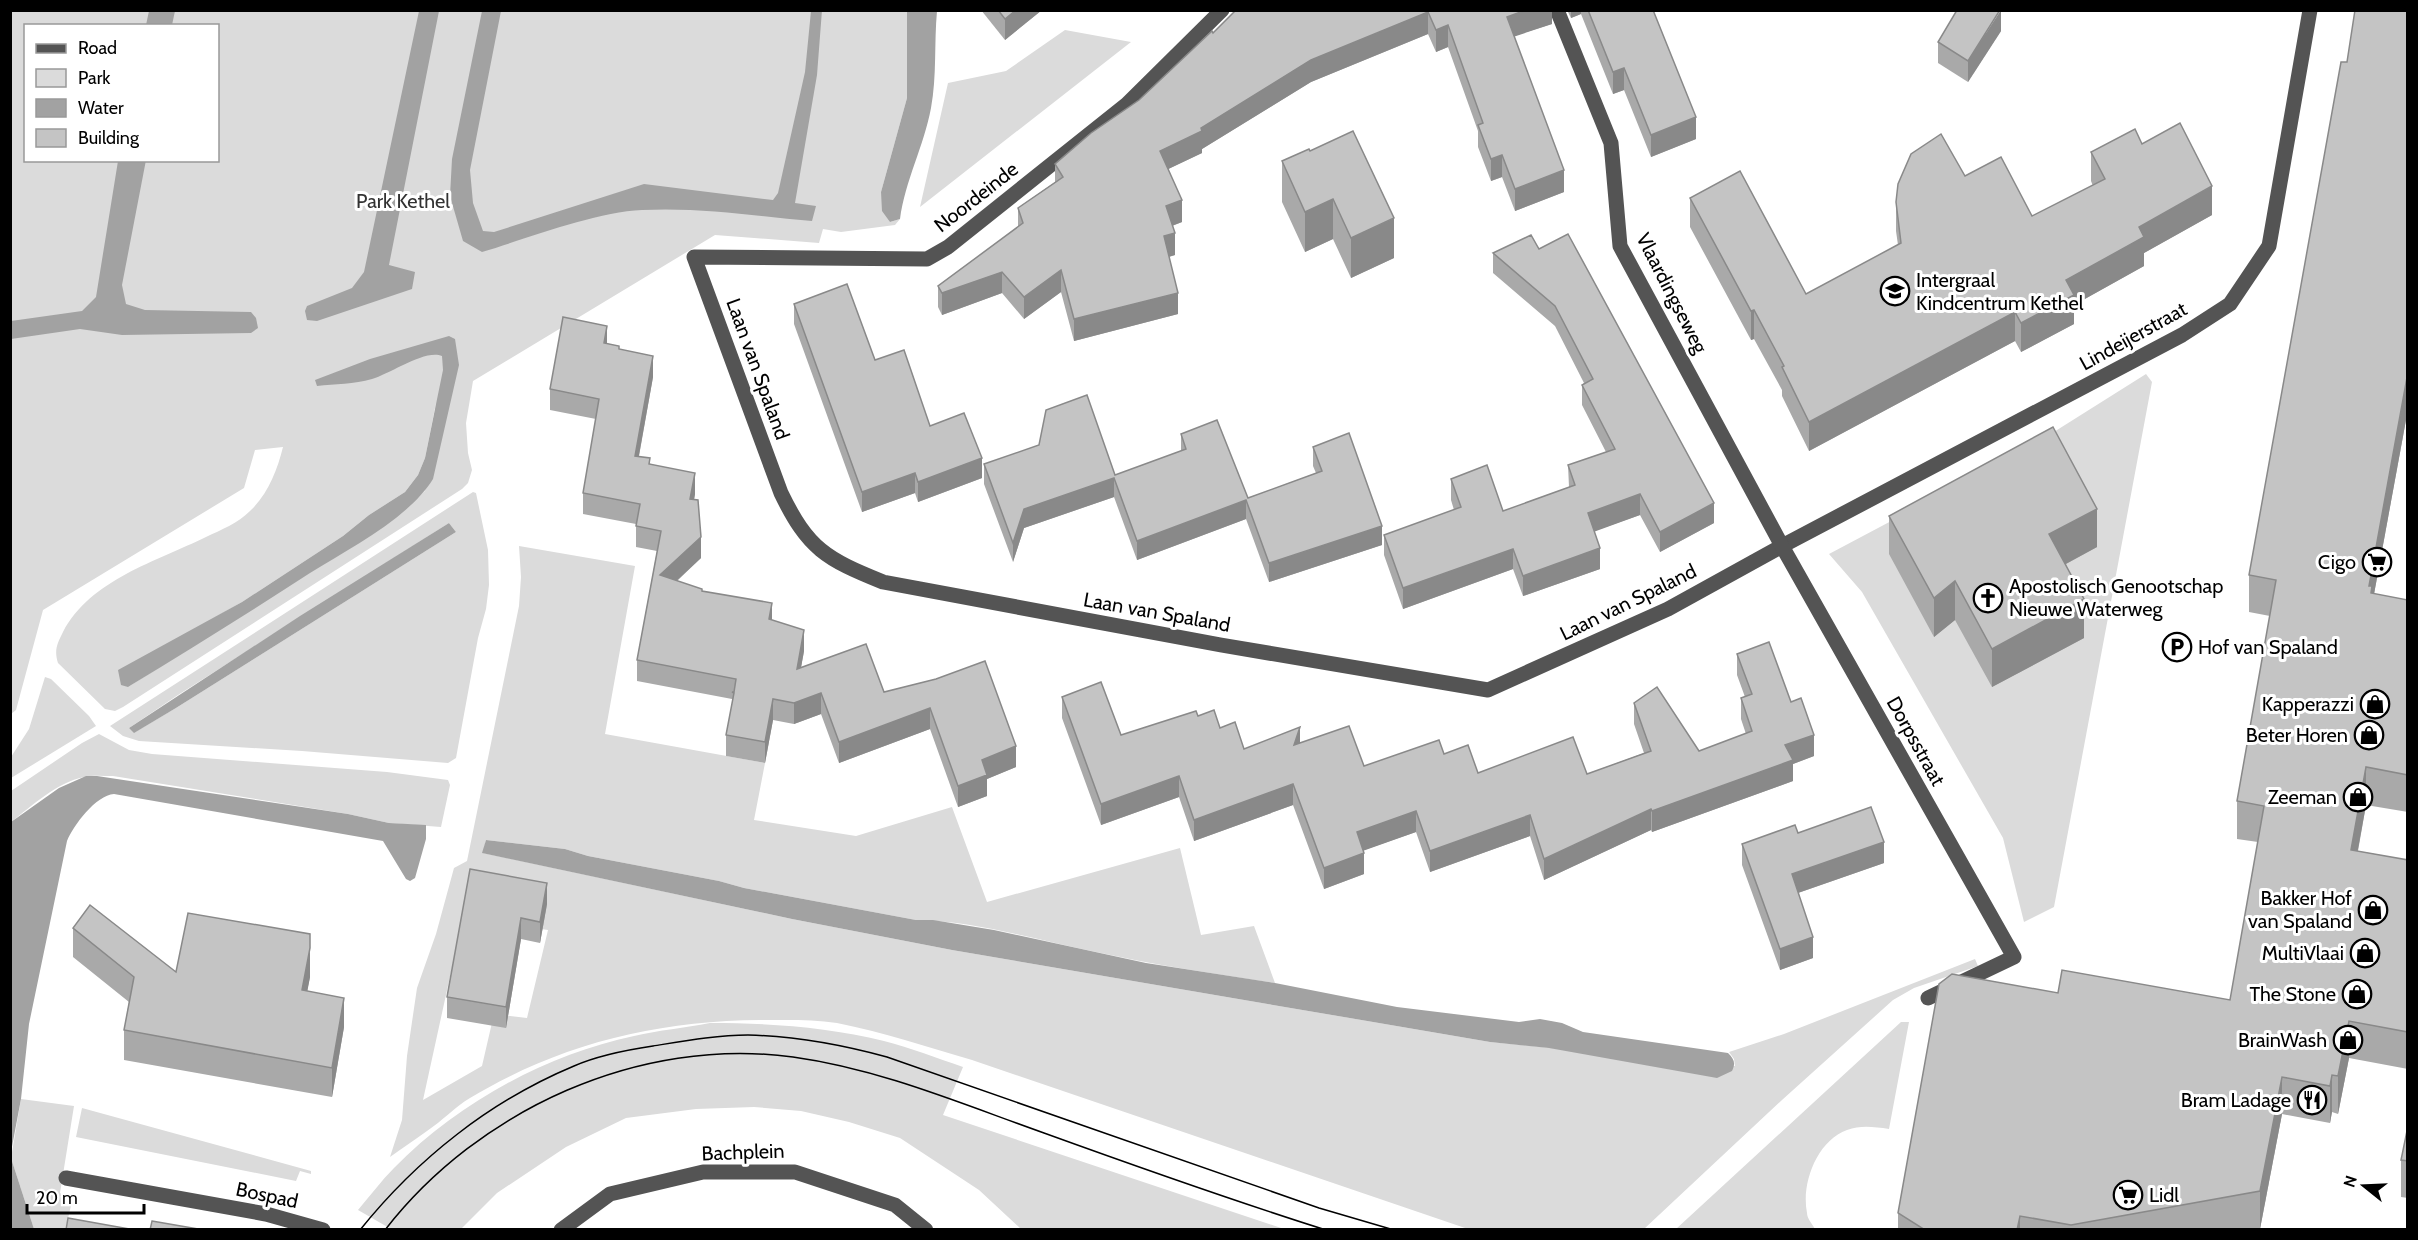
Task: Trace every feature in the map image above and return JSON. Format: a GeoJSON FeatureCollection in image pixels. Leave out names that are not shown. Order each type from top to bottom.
{"type":"FeatureCollection","features":[{"type":"Feature","properties":{"kind":"street","name":"Noordeinde"},"geometry":{"type":"LineString","coordinates":[[694,257],[927,259],[948,246],[1127,104],[1222,10]]}},
{"type":"Feature","properties":{"kind":"street","name":"Vlaardingseweg"},"geometry":{"type":"LineString","coordinates":[[1557,10],[1611,143],[1620,246],[1782,546]]}},
{"type":"Feature","properties":{"kind":"street","name":"Lindeijerstraat"},"geometry":{"type":"LineString","coordinates":[[1782,546],[2182,335],[2230,304],[2269,246],[2310,10]]}},
{"type":"Feature","properties":{"kind":"street","name":"Laan van Spaland"},"geometry":{"type":"LineString","coordinates":[[694,257],[781,493],[794,521],[813,545],[843,566],[883,582],[1221,645],[1488,690],[1668,609],[1782,546]]}},
{"type":"Feature","properties":{"kind":"street","name":"Dorpsstraat"},"geometry":{"type":"LineString","coordinates":[[1782,546],[2014,957],[1928,998]]}},
{"type":"Feature","properties":{"kind":"street","name":"Bachplein"},"geometry":{"type":"LineString","coordinates":[[561,1230],[610,1194],[621,1191],[703,1172],[795,1172],[895,1205],[926,1230]]}},
{"type":"Feature","properties":{"kind":"street","name":"Bospad"},"geometry":{"type":"LineString","coordinates":[[66,1178],[266,1214],[319,1229]]}},
{"type":"Feature","properties":{"kind":"green space","name":"Park Kethel"},"geometry":{"type":"Polygon","coordinates":[[[10,11],[907,11],[907,98],[881,192],[890,222],[900,219],[895,225],[841,232],[823,229],[819,243],[715,235],[473,381],[466,423],[468,453],[472,470],[468,483],[462,489],[123,707],[115,711],[105,709],[58,663],[57,647],[63,632],[75,614],[107,585],[146,564],[229,526],[250,511],[271,482],[283,447],[255,450],[244,488],[43,610],[16,710],[11,714],[10,11]],[[436,403],[425,458],[418,475],[405,492],[242,602],[191,631],[128,687],[377,530],[425,491],[436,403]]]}},
{"type":"Feature","properties":{"kind":"green space"},"geometry":{"type":"Polygon","coordinates":[[[1065,30],[1131,42],[920,207],[948,83],[1006,71],[1065,30]]]}},
{"type":"Feature","properties":{"kind":"green space"},"geometry":{"type":"Polygon","coordinates":[[[2146,374],[2152,382],[2054,907],[2024,922],[2003,838],[1862,592],[1829,554],[2027,449],[2146,374]]]}},
{"type":"Feature","properties":{"kind":"green space"},"geometry":{"type":"Polygon","coordinates":[[[473,492],[476,493],[488,550],[489,585],[456,758],[448,763],[139,741],[123,736],[110,726],[473,492]],[[449,523],[129,728],[135,732],[176,708],[456,532],[449,523]]]}},
{"type":"Feature","properties":{"kind":"green space"},"geometry":{"type":"Polygon","coordinates":[[[519,546],[635,566],[605,734],[765,763],[754,820],[856,836],[952,807],[987,902],[1180,848],[1201,935],[1254,926],[1275,983],[1140,961],[984,927],[916,920],[744,888],[719,881],[588,856],[565,849],[486,840],[483,853],[792,919],[952,950],[1490,1042],[1735,1066],[1734,1059],[1729,1052],[1784,1034],[1975,959],[1978,966],[1914,988],[1893,1000],[1644,1229],[1468,1229],[972,1060],[871,1031],[818,1021],[721,1021],[683,1025],[609,1039],[574,1050],[504,1079],[470,1098],[390,1157],[402,1120],[407,1056],[417,988],[436,934],[454,868],[467,861],[519,606],[521,577],[519,546]],[[463,917],[423,1100],[482,1066],[494,1014],[527,1018],[548,930],[463,917]]]}},
{"type":"Feature","properties":{"kind":"green space"},"geometry":{"type":"Polygon","coordinates":[[[45,677],[51,679],[89,716],[96,726],[11,778],[11,757],[29,729],[45,677]]]}},
{"type":"Feature","properties":{"kind":"green space"},"geometry":{"type":"Polygon","coordinates":[[[99,734],[129,750],[152,754],[387,772],[448,780],[450,785],[441,827],[389,823],[348,814],[113,776],[84,777],[64,784],[45,795],[11,822],[11,791],[99,734]]]}},
{"type":"Feature","properties":{"kind":"green space"},"geometry":{"type":"Polygon","coordinates":[[[1901,1022],[1909,1022],[1889,1129],[1852,1128],[1836,1135],[1827,1143],[1813,1164],[1807,1189],[1807,1215],[1815,1229],[1676,1229],[1901,1022]]]}},
{"type":"Feature","properties":{"kind":"green space"},"geometry":{"type":"Polygon","coordinates":[[[710,1023],[776,1025],[841,1032],[924,1053],[963,1067],[943,1115],[1284,1229],[1021,1229],[979,1190],[900,1138],[849,1122],[801,1111],[754,1107],[696,1109],[626,1118],[566,1147],[497,1193],[461,1229],[391,1229],[358,1210],[389,1173],[419,1144],[475,1103],[505,1085],[536,1069],[601,1044],[643,1034],[710,1023]]]}},
{"type":"Feature","properties":{"kind":"green space"},"geometry":{"type":"Polygon","coordinates":[[[21,1099],[74,1106],[60,1193],[73,1197],[66,1227],[78,1229],[34,1229],[11,1158],[21,1099]]]}},
{"type":"Feature","properties":{"kind":"green space"},"geometry":{"type":"Polygon","coordinates":[[[82,1108],[311,1171],[311,1174],[300,1171],[296,1181],[76,1137],[82,1108]]]}},
{"type":"Feature","properties":{"kind":"water"},"geometry":{"type":"Polygon","coordinates":[[[822,10],[817,75],[795,203],[816,206],[812,221],[706,211],[642,210],[583,220],[482,252],[463,241],[450,196],[452,159],[482,11],[501,11],[470,170],[473,203],[483,231],[494,232],[644,184],[773,200],[778,193],[805,72],[811,11],[822,10]]]}},
{"type":"Feature","properties":{"kind":"water"},"geometry":{"type":"Polygon","coordinates":[[[149,11],[175,11],[172,24],[146,24],[149,11]]]}},
{"type":"Feature","properties":{"kind":"water"},"geometry":{"type":"Polygon","coordinates":[[[419,11],[439,11],[389,265],[415,272],[412,289],[317,321],[307,320],[305,311],[307,306],[352,288],[364,272],[419,11]]]}},
{"type":"Feature","properties":{"kind":"water"},"geometry":{"type":"Polygon","coordinates":[[[907,11],[937,11],[934,84],[928,122],[906,191],[900,219],[890,222],[882,211],[881,192],[907,98],[907,11]]]}},
{"type":"Feature","properties":{"kind":"water"},"geometry":{"type":"Polygon","coordinates":[[[118,162],[146,162],[122,285],[126,304],[145,310],[251,312],[256,318],[258,328],[251,333],[122,335],[80,329],[11,339],[11,321],[82,311],[96,297],[118,162]]]}},
{"type":"Feature","properties":{"kind":"water"},"geometry":{"type":"Polygon","coordinates":[[[449,336],[455,339],[459,365],[433,479],[409,507],[377,532],[219,631],[128,687],[121,685],[118,670],[242,602],[405,492],[418,475],[425,458],[443,370],[442,356],[426,356],[365,381],[317,386],[315,380],[370,359],[449,336]]]}},
{"type":"Feature","properties":{"kind":"water"},"geometry":{"type":"Polygon","coordinates":[[[449,523],[456,532],[176,708],[134,733],[129,728],[300,616],[449,523]]]}},
{"type":"Feature","properties":{"kind":"water"},"geometry":{"type":"Polygon","coordinates":[[[86,776],[348,814],[389,823],[426,825],[426,839],[415,878],[410,881],[406,879],[383,841],[114,794],[93,805],[74,827],[67,841],[29,1024],[21,1099],[11,1152],[11,822],[59,788],[86,776]]]}},
{"type":"Feature","properties":{"kind":"water"},"geometry":{"type":"Polygon","coordinates":[[[486,840],[565,849],[588,856],[719,881],[744,888],[916,920],[933,920],[994,930],[1146,963],[1275,983],[1397,1007],[1519,1022],[1540,1019],[1562,1023],[1583,1032],[1728,1053],[1733,1059],[1734,1066],[1732,1071],[1717,1078],[1549,1048],[1490,1042],[952,950],[792,919],[482,853],[486,840]]]}},
{"type":"Feature","properties":{"kind":"water"},"geometry":{"type":"Polygon","coordinates":[[[11,1158],[34,1229],[11,1229],[11,1158]]]}},
{"type":"Feature","properties":{"kind":"building"},"geometry":{"type":"Polygon","coordinates":[[[998,10],[1016,10],[1005,19],[998,10]]]}},
{"type":"Feature","properties":{"kind":"building"},"geometry":{"type":"Polygon","coordinates":[[[1236,10],[1526,10],[1507,17],[1564,170],[1515,189],[1502,155],[1491,159],[1478,125],[1483,123],[1448,25],[1436,30],[1428,12],[1311,60],[1201,128],[1202,131],[1160,151],[1182,200],[1166,206],[1175,233],[1164,236],[1178,293],[1074,319],[1061,270],[1024,297],[1002,272],[942,293],[938,286],[1023,223],[1018,208],[1063,177],[1055,164],[1091,133],[1139,100],[1236,10]]]}},
{"type":"Feature","properties":{"kind":"building"},"geometry":{"type":"Polygon","coordinates":[[[1588,10],[1653,10],[1696,117],[1651,135],[1624,68],[1613,72],[1588,10]]]}},
{"type":"Feature","properties":{"kind":"building"},"geometry":{"type":"Polygon","coordinates":[[[1957,10],[2000,10],[1968,61],[1938,42],[1957,10]]]}},
{"type":"Feature","properties":{"kind":"building"},"geometry":{"type":"Polygon","coordinates":[[[2355,10],[2408,10],[2408,372],[2369,586],[2372,586],[2371,593],[2408,600],[2408,775],[2366,767],[2351,850],[2408,860],[2408,1032],[2349,1021],[2338,1076],[2332,1075],[2330,1086],[2282,1077],[2260,1191],[2071,1225],[2020,1216],[2017,1230],[1925,1230],[1898,1213],[1939,984],[1952,974],[2058,993],[2062,970],[2230,1000],[2264,806],[2237,801],[2276,580],[2249,575],[2341,62],[2347,62],[2355,10]]]}},
{"type":"Feature","properties":{"kind":"building"},"geometry":{"type":"Polygon","coordinates":[[[2180,123],[2212,186],[2139,227],[2144,237],[2066,280],[2074,295],[2021,323],[2015,312],[1809,422],[1782,367],[1784,366],[1754,310],[1751,311],[1690,198],[1740,171],[1806,294],[1901,243],[1896,202],[1898,184],[1911,154],[1941,134],[1965,176],[2001,157],[2032,216],[2105,179],[2091,152],[2135,129],[2142,144],[2180,123]]]}},
{"type":"Feature","properties":{"kind":"building"},"geometry":{"type":"Polygon","coordinates":[[[1353,131],[1394,218],[1351,238],[1333,199],[1305,212],[1282,161],[1353,131]]]}},
{"type":"Feature","properties":{"kind":"building"},"geometry":{"type":"Polygon","coordinates":[[[1568,234],[1714,503],[1660,532],[1640,494],[1588,513],[1600,548],[1523,576],[1513,549],[1403,588],[1384,535],[1461,507],[1451,479],[1487,465],[1503,511],[1575,485],[1568,465],[1615,449],[1582,385],[1593,379],[1555,306],[1493,253],[1531,235],[1539,249],[1568,234]]]}},
{"type":"Feature","properties":{"kind":"building"},"geometry":{"type":"Polygon","coordinates":[[[847,284],[875,360],[904,350],[930,426],[964,413],[982,458],[918,482],[915,473],[862,492],[794,304],[847,284]]]}},
{"type":"Feature","properties":{"kind":"building"},"geometry":{"type":"Polygon","coordinates":[[[563,317],[607,326],[604,343],[619,346],[619,349],[653,356],[635,456],[650,458],[649,464],[695,473],[690,499],[698,500],[701,537],[660,575],[702,589],[702,591],[772,603],[769,619],[804,630],[797,669],[866,644],[884,692],[936,679],[985,661],[1016,746],[982,760],[987,775],[958,786],[930,708],[839,742],[821,693],[794,703],[773,699],[765,742],[726,735],[736,679],[637,660],[661,531],[636,526],[640,504],[583,493],[599,399],[550,389],[563,317]]]}},
{"type":"Feature","properties":{"kind":"building"},"geometry":{"type":"Polygon","coordinates":[[[1087,395],[1115,475],[1186,449],[1181,434],[1217,420],[1248,498],[1322,471],[1313,447],[1349,433],[1382,526],[1269,563],[1246,500],[1137,541],[1114,478],[1024,509],[1013,543],[984,464],[1039,445],[1046,410],[1087,395]]]}},
{"type":"Feature","properties":{"kind":"building","name":"Apostolisch Genootschap Nieuwe Waterweg"},"geometry":{"type":"Polygon","coordinates":[[[2053,427],[2097,509],[2049,534],[2084,599],[1992,649],[1955,581],[1934,598],[1889,516],[2053,427]]]}},
{"type":"Feature","properties":{"kind":"building"},"geometry":{"type":"Polygon","coordinates":[[[1769,642],[1791,702],[1801,698],[1814,735],[1785,745],[1793,760],[1652,811],[1651,809],[1544,859],[1530,815],[1430,851],[1416,811],[1357,832],[1364,853],[1324,868],[1293,784],[1194,820],[1179,776],[1101,804],[1062,697],[1101,682],[1121,735],[1196,711],[1198,716],[1214,710],[1220,728],[1235,722],[1244,749],[1300,727],[1294,745],[1349,726],[1364,766],[1439,740],[1444,754],[1468,745],[1478,773],[1573,737],[1587,774],[1651,751],[1634,703],[1657,687],[1699,751],[1752,731],[1741,698],[1752,694],[1737,654],[1769,642]]]}},
{"type":"Feature","properties":{"kind":"building"},"geometry":{"type":"Polygon","coordinates":[[[1871,807],[1884,842],[1792,874],[1813,937],[1780,949],[1742,844],[1795,825],[1798,833],[1871,807]]]}},
{"type":"Feature","properties":{"kind":"building"},"geometry":{"type":"Polygon","coordinates":[[[470,869],[547,883],[540,922],[521,918],[506,1007],[447,997],[470,869]]]}},
{"type":"Feature","properties":{"kind":"building"},"geometry":{"type":"Polygon","coordinates":[[[90,905],[176,972],[188,913],[310,934],[310,948],[302,990],[344,998],[332,1068],[124,1030],[134,977],[73,928],[90,905]]]}},
{"type":"Feature","properties":{"kind":"building"},"geometry":{"type":"Polygon","coordinates":[[[2408,1126],[2408,1161],[2401,1160],[2408,1126]]]}},
{"type":"Feature","properties":{"kind":"building"},"geometry":{"type":"Polygon","coordinates":[[[68,1218],[135,1230],[66,1230],[68,1218]]]}},
{"type":"Feature","properties":{"kind":"building"},"geometry":{"type":"Polygon","coordinates":[[[152,1221],[204,1230],[150,1230],[152,1221]]]}},
{"type":"Feature","properties":{"kind":"tram line"},"geometry":{"type":"LineString","coordinates":[[360,1230],[406,1179],[457,1134],[513,1096],[543,1080],[583,1062],[613,1053],[700,1039],[748,1035],[818,1042],[887,1057],[1319,1208],[1394,1230]]}},
{"type":"Feature","properties":{"kind":"tram line"},"geometry":{"type":"LineString","coordinates":[[385,1230],[423,1187],[467,1149],[515,1117],[567,1090],[621,1071],[678,1058],[735,1053],[793,1057],[889,1079],[1326,1230]]}},
{"type":"Feature","properties":{"kind":"place","name":"Intergraal Kindcentrum Kethel"},"geometry":{"type":"Point","coordinates":[1895,291]}},
{"type":"Feature","properties":{"kind":"place","name":"Cigo"},"geometry":{"type":"Point","coordinates":[2377,562]}},
{"type":"Feature","properties":{"kind":"place","name":"Apostolisch Genootschap Nieuwe Waterweg"},"geometry":{"type":"Point","coordinates":[1988,598]}},
{"type":"Feature","properties":{"kind":"place","name":"Hof van Spaland"},"geometry":{"type":"Point","coordinates":[2177,647]}},
{"type":"Feature","properties":{"kind":"place","name":"Kapperazzi"},"geometry":{"type":"Point","coordinates":[2375,704]}},
{"type":"Feature","properties":{"kind":"place","name":"Beter Horen"},"geometry":{"type":"Point","coordinates":[2369,735]}},
{"type":"Feature","properties":{"kind":"place","name":"Zeeman"},"geometry":{"type":"Point","coordinates":[2358,797]}},
{"type":"Feature","properties":{"kind":"place","name":"Bakker Hof van Spaland"},"geometry":{"type":"Point","coordinates":[2373,910]}},
{"type":"Feature","properties":{"kind":"place","name":"MultiVlaai"},"geometry":{"type":"Point","coordinates":[2365,953]}},
{"type":"Feature","properties":{"kind":"place","name":"The Stone"},"geometry":{"type":"Point","coordinates":[2357,994]}},
{"type":"Feature","properties":{"kind":"place","name":"BrainWash"},"geometry":{"type":"Point","coordinates":[2348,1040]}},
{"type":"Feature","properties":{"kind":"place","name":"Bram Ladage"},"geometry":{"type":"Point","coordinates":[2312,1100]}},
{"type":"Feature","properties":{"kind":"place","name":"Lidl"},"geometry":{"type":"Point","coordinates":[2128,1195]}}]}
